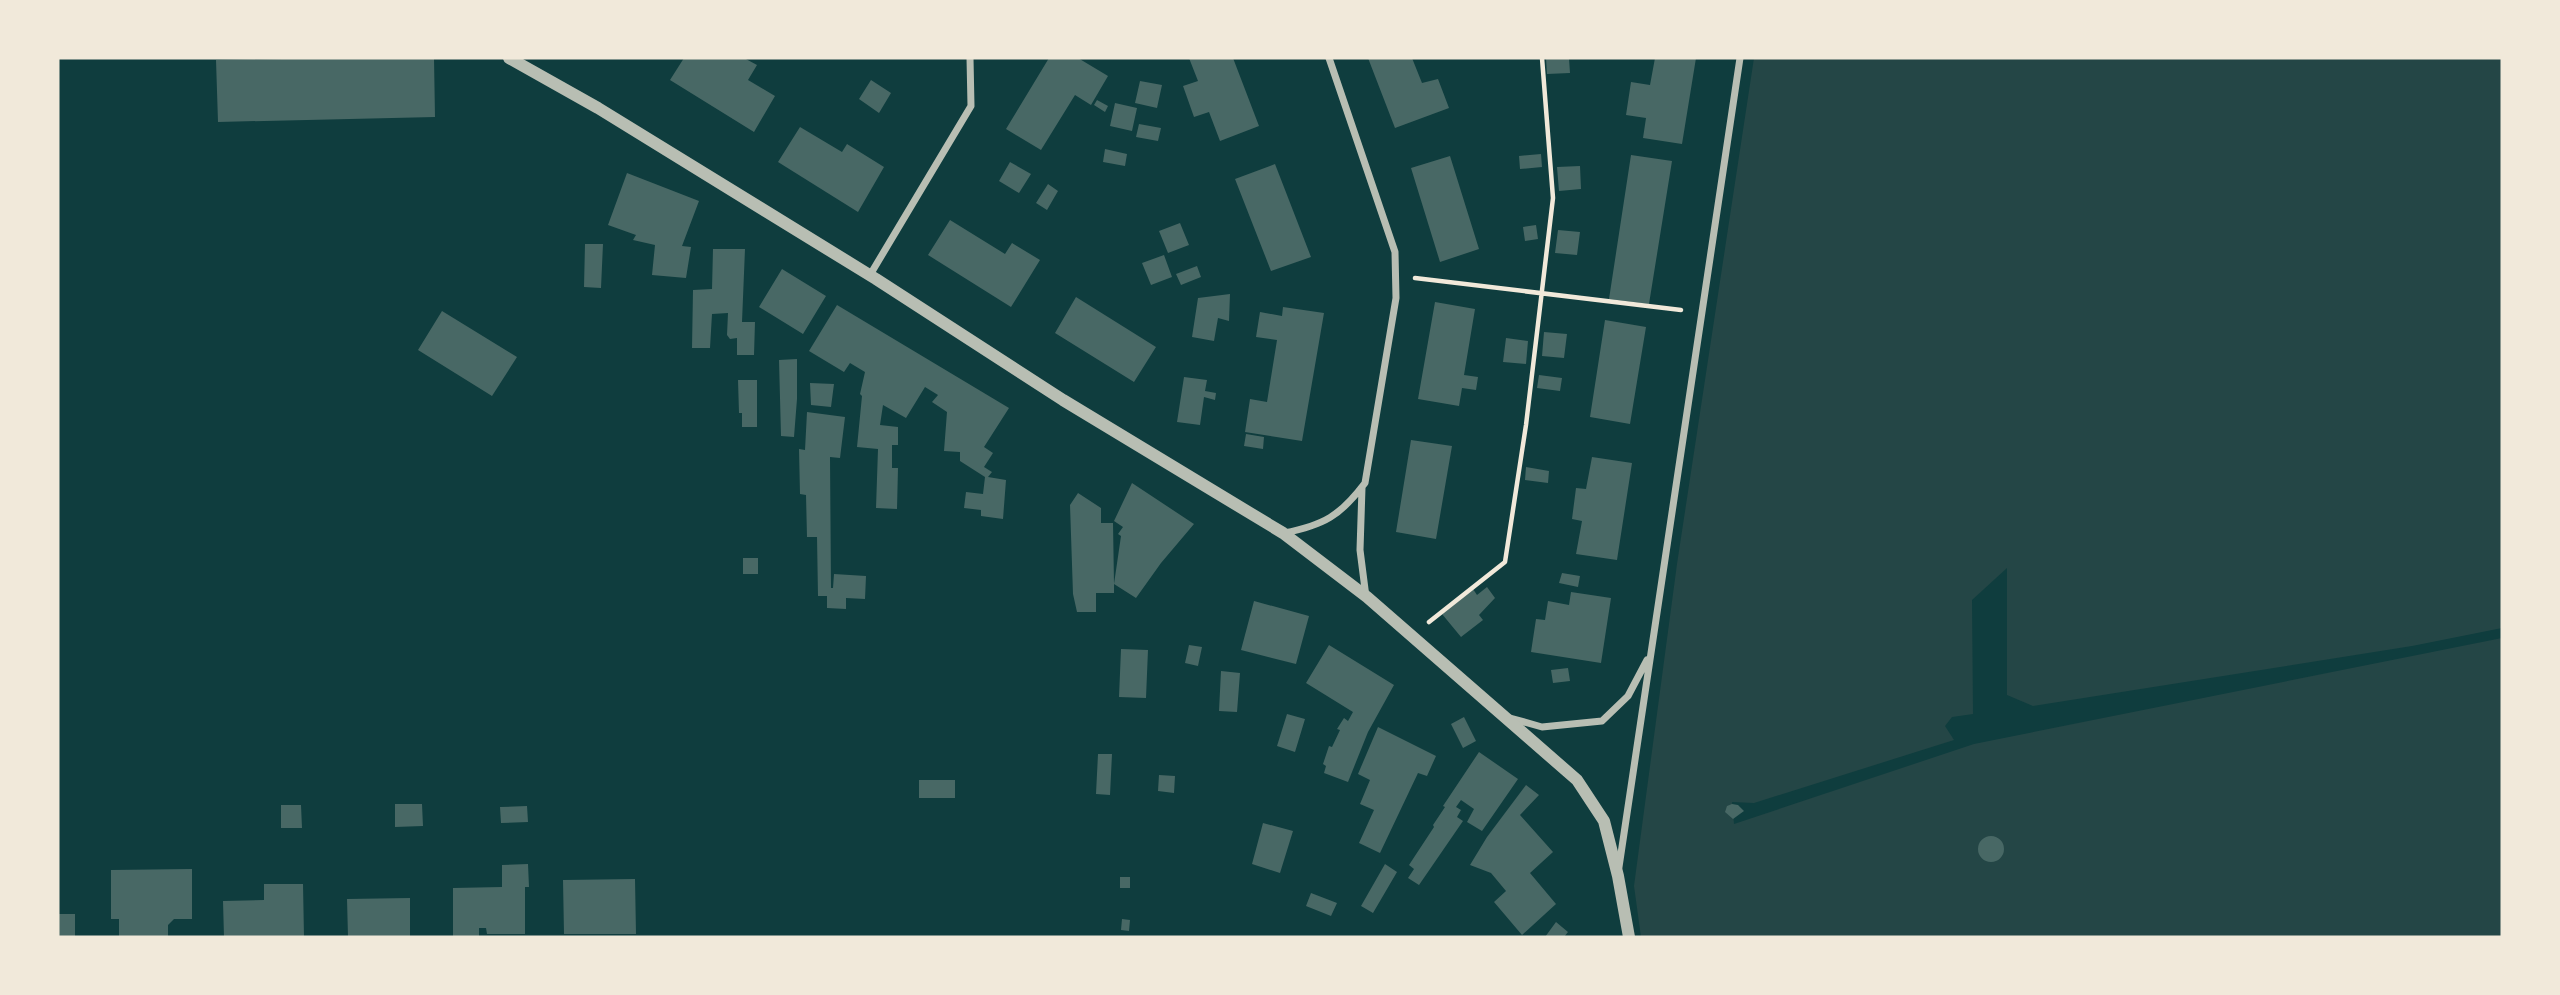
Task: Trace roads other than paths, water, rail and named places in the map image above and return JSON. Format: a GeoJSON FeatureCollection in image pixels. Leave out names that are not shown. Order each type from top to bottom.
{"type":"FeatureCollection","features":[{"type":"Feature","properties":{"kind":"street"},"geometry":{"type":"LineString","coordinates":[[509,58],[598,108],[870,275],[1063,400],[1283,533],[1367,597],[1577,780],[1604,821],[1629,937]]}},
{"type":"Feature","properties":{"kind":"street"},"geometry":{"type":"LineString","coordinates":[[870,275],[971,106],[970,58]]}},
{"type":"Feature","properties":{"kind":"street"},"geometry":{"type":"LineString","coordinates":[[1283,533],[1315,527],[1348,505],[1365,483],[1396,289],[1395,252],[1329,58]]}},
{"type":"Feature","properties":{"kind":"street"},"geometry":{"type":"LineString","coordinates":[[1618,876],[1740,58]]}},
{"type":"Feature","properties":{"kind":"street"},"geometry":{"type":"LineString","coordinates":[[1362,488],[1360,550],[1367,597]]}},
{"type":"Feature","properties":{"kind":"street"},"geometry":{"type":"LineString","coordinates":[[1505,716],[1542,727],[1602,721],[1628,696],[1651,654]]}}]}
